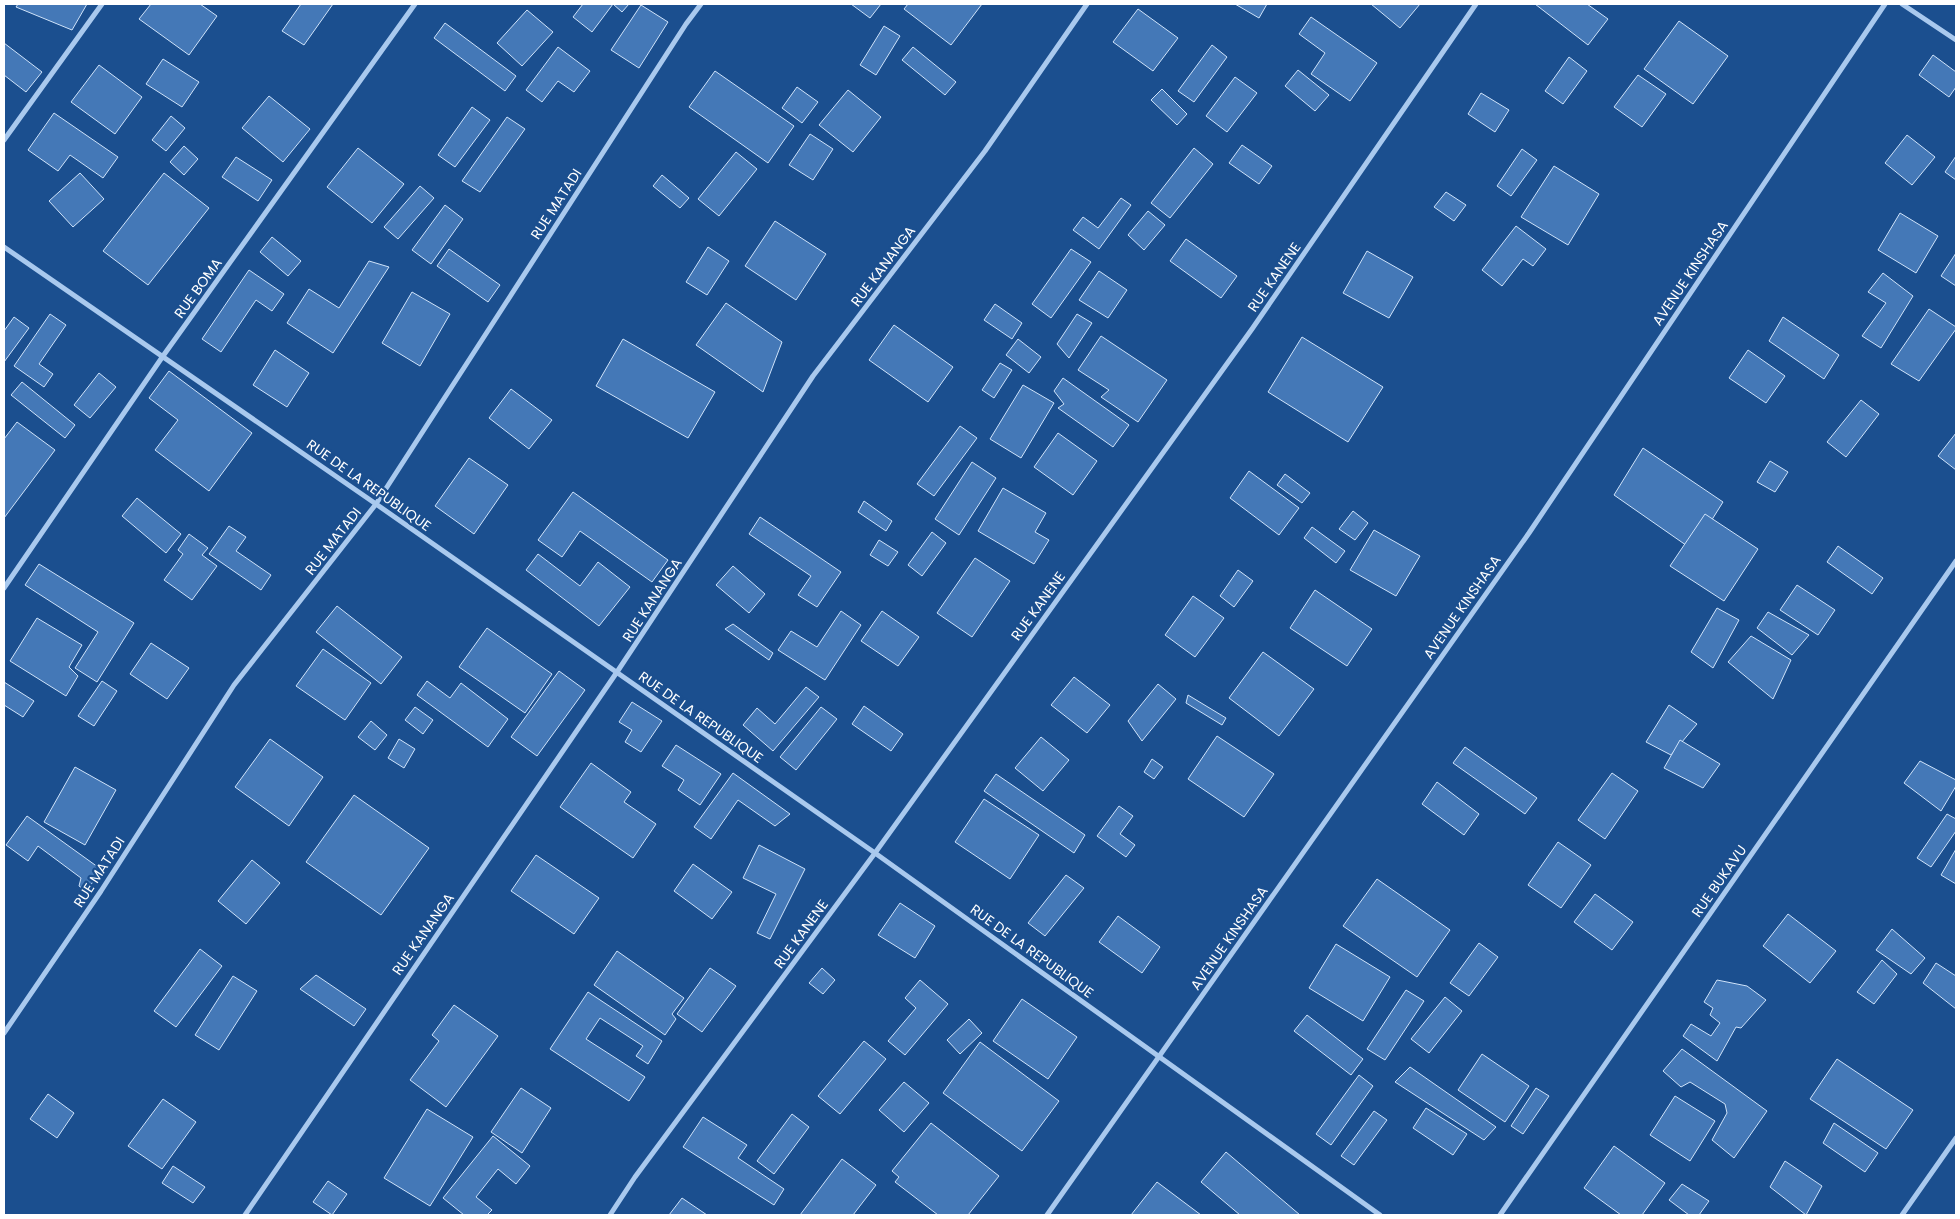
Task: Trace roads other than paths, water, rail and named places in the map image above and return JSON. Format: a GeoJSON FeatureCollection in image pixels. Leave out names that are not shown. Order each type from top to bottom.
{"type":"FeatureCollection","features":[{"type":"Feature","properties":{"kind":"street"},"geometry":{"type":"LineString","coordinates":[[4,140],[102,4]]}},
{"type":"Feature","properties":{"kind":"street","name":"RUE BOMA"},"geometry":{"type":"LineString","coordinates":[[4,588],[163,356],[415,4]]}},
{"type":"Feature","properties":{"kind":"street","name":"RUE MATADI"},"geometry":{"type":"LineString","coordinates":[[4,1033],[101,891],[234,685],[376,504],[701,4]]}},
{"type":"Feature","properties":{"kind":"street","name":"RUE KANANGA"},"geometry":{"type":"LineString","coordinates":[[245,1215],[618,672],[813,376],[984,151],[1087,4]]}},
{"type":"Feature","properties":{"kind":"street","name":"RUE KANENE"},"geometry":{"type":"LineString","coordinates":[[610,1215],[635,1177],[875,852],[1252,329],[1476,4]]}},
{"type":"Feature","properties":{"kind":"street","name":"AVENUE KINSHASA"},"geometry":{"type":"LineString","coordinates":[[1047,1215],[1528,532],[1885,4]]}},
{"type":"Feature","properties":{"kind":"street"},"geometry":{"type":"LineString","coordinates":[[1902,4],[1956,40]]}},
{"type":"Feature","properties":{"kind":"street","name":"RUE DE LA REPUBLIQUE"},"geometry":{"type":"LineString","coordinates":[[4,247],[875,852],[1380,1215]]}},
{"type":"Feature","properties":{"kind":"street","name":"RUE BUKAVU"},"geometry":{"type":"LineString","coordinates":[[1500,1215],[1956,560]]}},
{"type":"Feature","properties":{"kind":"street"},"geometry":{"type":"LineString","coordinates":[[1902,1215],[1956,1138]]}}]}
